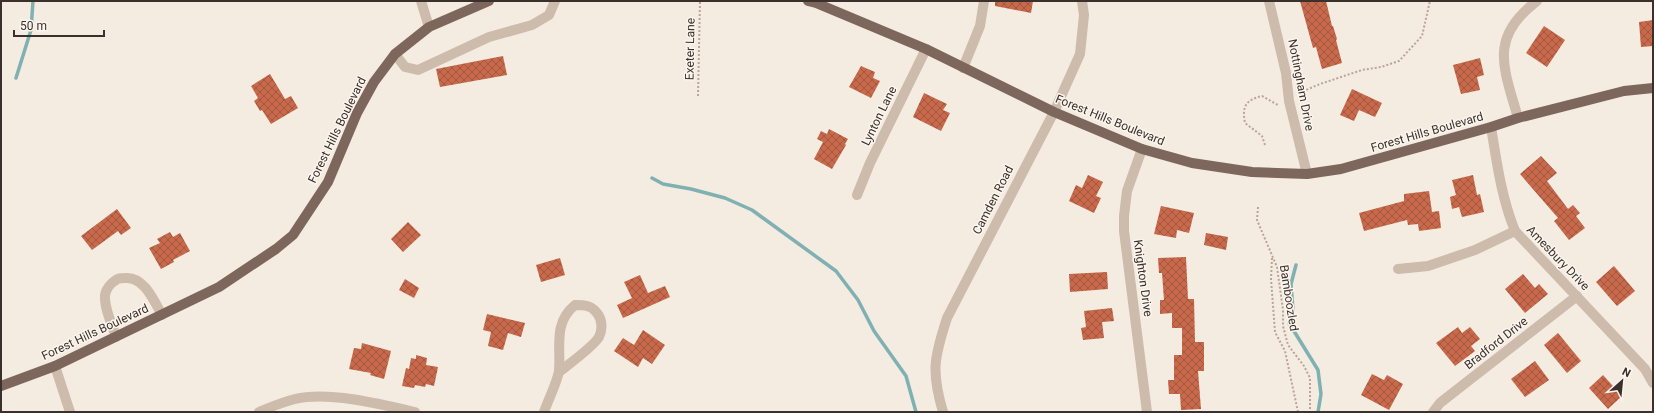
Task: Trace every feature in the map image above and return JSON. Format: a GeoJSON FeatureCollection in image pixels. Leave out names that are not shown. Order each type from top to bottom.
{"type":"FeatureCollection","features":[{"type":"Feature","properties":{"kind":"main road","name":"Forest Hills Boulevard"},"geometry":{"type":"LineString","coordinates":[[1,386],[55,366],[219,287],[253,265],[293,235],[328,182],[357,113],[374,82],[395,54],[428,27],[489,1]]}},
{"type":"Feature","properties":{"kind":"main road","name":"Forest Hills Boulevard"},"geometry":{"type":"LineString","coordinates":[[808,1],[926,49],[1054,112],[1142,149],[1192,163],[1252,172],[1307,174],[1341,169],[1518,118],[1624,91],[1653,88]]}},
{"type":"Feature","properties":{"kind":"street"},"geometry":{"type":"LineString","coordinates":[[421,1],[428,27]]}},
{"type":"Feature","properties":{"kind":"street"},"geometry":{"type":"LineString","coordinates":[[395,54],[405,67],[418,70],[489,37],[532,25],[549,15],[555,1]]}},
{"type":"Feature","properties":{"kind":"street"},"geometry":{"type":"LineString","coordinates":[[963,68],[980,26],[984,1]]}},
{"type":"Feature","properties":{"kind":"street","name":"Camden Road"},"geometry":{"type":"LineString","coordinates":[[943,412],[936,387],[934,368],[936,352],[947,318],[1054,112],[1080,54],[1084,15],[1082,1]]}},
{"type":"Feature","properties":{"kind":"street","name":"Nottingham Drive"},"geometry":{"type":"LineString","coordinates":[[1269,1],[1307,174]]}},
{"type":"Feature","properties":{"kind":"street"},"geometry":{"type":"LineString","coordinates":[[1518,118],[1504,68],[1503,54],[1505,41],[1511,29],[1528,8],[1537,1]]}},
{"type":"Feature","properties":{"kind":"street","name":"Lynton Lane"},"geometry":{"type":"LineString","coordinates":[[857,195],[870,163],[926,49]]}},
{"type":"Feature","properties":{"kind":"street","name":"Amesbury Drive"},"geometry":{"type":"LineString","coordinates":[[1491,127],[1500,186],[1506,208],[1515,231],[1645,369],[1653,383]]}},
{"type":"Feature","properties":{"kind":"street","name":"Knighton Drive"},"geometry":{"type":"LineString","coordinates":[[1142,149],[1127,191],[1124,231],[1147,412]]}},
{"type":"Feature","properties":{"kind":"street"},"geometry":{"type":"LineString","coordinates":[[1398,269],[1428,266],[1475,250],[1515,231]]}},
{"type":"Feature","properties":{"kind":"street"},"geometry":{"type":"LineString","coordinates":[[116,337],[105,300],[106,292],[109,286],[117,279],[129,278],[138,281],[147,289],[162,315]]}},
{"type":"Feature","properties":{"kind":"street","name":"Bradford Drive"},"geometry":{"type":"LineString","coordinates":[[1433,412],[1440,403],[1577,296]]}},
{"type":"Feature","properties":{"kind":"street"},"geometry":{"type":"LineString","coordinates":[[544,412],[559,372],[558,342],[563,319],[567,311],[574,305],[585,305],[595,310],[600,317],[602,325],[599,336],[590,346],[559,372]]}},
{"type":"Feature","properties":{"kind":"street"},"geometry":{"type":"LineString","coordinates":[[55,366],[70,412]]}},
{"type":"Feature","properties":{"kind":"street"},"geometry":{"type":"LineString","coordinates":[[259,412],[296,399],[326,397],[368,402],[413,412]]}},
{"type":"Feature","properties":{"kind":"path","name":"Exeter Lane"},"geometry":{"type":"LineString","coordinates":[[698,96],[700,1]]}},
{"type":"Feature","properties":{"kind":"path"},"geometry":{"type":"LineString","coordinates":[[1298,94],[1320,84],[1356,72],[1381,67],[1399,60],[1422,36],[1430,1]]}},
{"type":"Feature","properties":{"kind":"path"},"geometry":{"type":"LineString","coordinates":[[1265,145],[1262,136],[1245,123],[1243,112],[1247,103],[1253,98],[1262,96],[1284,107]]}},
{"type":"Feature","properties":{"kind":"path","name":"Bamboozled"},"geometry":{"type":"LineString","coordinates":[[1258,207],[1257,220],[1277,267],[1283,310],[1283,326],[1288,345],[1304,366],[1310,378],[1310,412]]}},
{"type":"Feature","properties":{"kind":"path"},"geometry":{"type":"LineString","coordinates":[[1272,257],[1271,279],[1275,332],[1285,351],[1298,412]]}},
{"type":"Feature","properties":{"kind":"building"},"geometry":{"type":"Polygon","coordinates":[[[995,1],[1033,1],[1031,13],[995,6],[995,1]]]}},
{"type":"Feature","properties":{"kind":"building"},"geometry":{"type":"Polygon","coordinates":[[[1300,1],[1326,1],[1342,63],[1322,69],[1316,47],[1313,48],[1300,1]]]}},
{"type":"Feature","properties":{"kind":"building"},"geometry":{"type":"Polygon","coordinates":[[[1653,20],[1653,46],[1641,47],[1639,22],[1653,20]]]}},
{"type":"Feature","properties":{"kind":"building"},"geometry":{"type":"Polygon","coordinates":[[[1544,26],[1565,40],[1547,67],[1526,53],[1544,26]]]}},
{"type":"Feature","properties":{"kind":"building"},"geometry":{"type":"Polygon","coordinates":[[[503,56],[507,75],[440,87],[436,69],[503,56]]]}},
{"type":"Feature","properties":{"kind":"building"},"geometry":{"type":"Polygon","coordinates":[[[1480,58],[1484,75],[1477,77],[1480,90],[1461,94],[1453,65],[1480,58]]]}},
{"type":"Feature","properties":{"kind":"building"},"geometry":{"type":"Polygon","coordinates":[[[861,66],[875,72],[873,78],[880,81],[871,98],[849,87],[861,66]]]}},
{"type":"Feature","properties":{"kind":"building"},"geometry":{"type":"Polygon","coordinates":[[[270,74],[285,99],[291,96],[298,108],[271,124],[254,101],[258,98],[251,86],[270,74]]]}},
{"type":"Feature","properties":{"kind":"building"},"geometry":{"type":"Polygon","coordinates":[[[1352,89],[1382,103],[1375,117],[1359,110],[1354,121],[1340,115],[1352,89]]]}},
{"type":"Feature","properties":{"kind":"building"},"geometry":{"type":"Polygon","coordinates":[[[924,93],[947,104],[943,110],[950,113],[941,131],[913,117],[924,93]]]}},
{"type":"Feature","properties":{"kind":"building"},"geometry":{"type":"Polygon","coordinates":[[[829,129],[848,139],[832,169],[814,159],[823,142],[817,139],[821,131],[827,134],[829,129]]]}},
{"type":"Feature","properties":{"kind":"building"},"geometry":{"type":"Polygon","coordinates":[[[1541,156],[1557,173],[1547,181],[1568,209],[1573,205],[1580,213],[1576,216],[1585,228],[1569,240],[1554,221],[1558,218],[1520,174],[1541,156]]]}},
{"type":"Feature","properties":{"kind":"building"},"geometry":{"type":"Polygon","coordinates":[[[1088,175],[1103,182],[1096,196],[1101,198],[1094,213],[1069,201],[1076,185],[1082,188],[1088,175]]]}},
{"type":"Feature","properties":{"kind":"building"},"geometry":{"type":"Polygon","coordinates":[[[1473,175],[1477,195],[1480,194],[1484,212],[1462,217],[1459,207],[1452,209],[1450,197],[1456,195],[1452,180],[1473,175]]]}},
{"type":"Feature","properties":{"kind":"building"},"geometry":{"type":"Polygon","coordinates":[[[1429,191],[1432,212],[1439,211],[1441,228],[1419,231],[1418,224],[1408,225],[1407,220],[1364,231],[1359,213],[1404,201],[1404,194],[1429,191]]]}},
{"type":"Feature","properties":{"kind":"building"},"geometry":{"type":"Polygon","coordinates":[[[1161,206],[1194,213],[1189,233],[1177,230],[1176,238],[1154,234],[1161,206]]]}},
{"type":"Feature","properties":{"kind":"building"},"geometry":{"type":"Polygon","coordinates":[[[117,209],[131,228],[121,235],[118,231],[92,250],[81,236],[117,209]]]}},
{"type":"Feature","properties":{"kind":"building"},"geometry":{"type":"Polygon","coordinates":[[[408,222],[421,235],[403,252],[391,239],[408,222]]]}},
{"type":"Feature","properties":{"kind":"building"},"geometry":{"type":"Polygon","coordinates":[[[170,232],[173,237],[180,233],[190,251],[173,260],[174,262],[161,269],[149,248],[160,243],[157,239],[170,232]]]}},
{"type":"Feature","properties":{"kind":"building"},"geometry":{"type":"Polygon","coordinates":[[[1206,233],[1228,237],[1226,250],[1204,245],[1206,233]]]}},
{"type":"Feature","properties":{"kind":"building"},"geometry":{"type":"Polygon","coordinates":[[[1186,257],[1188,299],[1194,299],[1195,342],[1204,342],[1204,371],[1198,371],[1201,409],[1181,410],[1180,394],[1169,394],[1168,380],[1174,380],[1174,355],[1182,355],[1182,328],[1172,328],[1172,313],[1160,314],[1160,300],[1164,300],[1162,273],[1159,273],[1158,258],[1186,257]]]}},
{"type":"Feature","properties":{"kind":"building"},"geometry":{"type":"Polygon","coordinates":[[[560,258],[565,275],[541,282],[536,265],[560,258]]]}},
{"type":"Feature","properties":{"kind":"building"},"geometry":{"type":"Polygon","coordinates":[[[1614,266],[1635,291],[1617,306],[1596,282],[1614,266]]]}},
{"type":"Feature","properties":{"kind":"building"},"geometry":{"type":"Polygon","coordinates":[[[1107,272],[1108,289],[1070,292],[1069,274],[1107,272]]]}},
{"type":"Feature","properties":{"kind":"building"},"geometry":{"type":"Polygon","coordinates":[[[1523,274],[1535,288],[1539,284],[1548,294],[1525,313],[1505,289],[1523,274]]]}},
{"type":"Feature","properties":{"kind":"building"},"geometry":{"type":"Polygon","coordinates":[[[640,275],[648,293],[665,286],[670,297],[623,318],[617,305],[632,298],[624,282],[640,275]]]}},
{"type":"Feature","properties":{"kind":"building"},"geometry":{"type":"Polygon","coordinates":[[[405,279],[419,288],[414,298],[399,290],[405,279]]]}},
{"type":"Feature","properties":{"kind":"building"},"geometry":{"type":"Polygon","coordinates":[[[1112,308],[1114,321],[1102,322],[1104,338],[1083,340],[1081,328],[1086,327],[1084,311],[1112,308]]]}},
{"type":"Feature","properties":{"kind":"building"},"geometry":{"type":"Polygon","coordinates":[[[487,314],[525,323],[521,337],[508,333],[503,350],[488,346],[491,332],[483,330],[487,314]]]}},
{"type":"Feature","properties":{"kind":"building"},"geometry":{"type":"Polygon","coordinates":[[[1458,327],[1462,333],[1470,327],[1480,339],[1471,346],[1475,351],[1455,366],[1436,343],[1458,327]]]}},
{"type":"Feature","properties":{"kind":"building"},"geometry":{"type":"Polygon","coordinates":[[[643,330],[665,345],[652,364],[643,358],[638,367],[614,351],[623,338],[634,345],[643,330]]]}},
{"type":"Feature","properties":{"kind":"building"},"geometry":{"type":"Polygon","coordinates":[[[1558,333],[1581,361],[1567,373],[1544,345],[1558,333]]]}},
{"type":"Feature","properties":{"kind":"building"},"geometry":{"type":"Polygon","coordinates":[[[362,343],[391,351],[384,379],[370,375],[371,373],[349,369],[354,348],[361,349],[362,343]]]}},
{"type":"Feature","properties":{"kind":"building"},"geometry":{"type":"Polygon","coordinates":[[[416,355],[427,358],[426,365],[438,367],[434,386],[426,384],[425,387],[415,385],[414,388],[402,386],[406,368],[409,369],[411,358],[416,359],[416,355]]]}},
{"type":"Feature","properties":{"kind":"building"},"geometry":{"type":"Polygon","coordinates":[[[1535,361],[1549,380],[1525,397],[1511,379],[1535,361]]]}},
{"type":"Feature","properties":{"kind":"building"},"geometry":{"type":"Polygon","coordinates":[[[1372,374],[1384,380],[1387,375],[1403,384],[1389,410],[1361,395],[1372,374]]]}},
{"type":"Feature","properties":{"kind":"building"},"geometry":{"type":"Polygon","coordinates":[[[1603,375],[1622,396],[1608,409],[1589,388],[1603,375]]]}},
{"type":"Feature","properties":{"kind":"waterway"},"geometry":{"type":"LineString","coordinates":[[16,78],[31,30],[33,1]]}},
{"type":"Feature","properties":{"kind":"waterway"},"geometry":{"type":"LineString","coordinates":[[652,178],[663,184],[691,189],[725,198],[752,210],[836,271],[858,300],[874,331],[906,376],[916,412]]}},
{"type":"Feature","properties":{"kind":"waterway"},"geometry":{"type":"LineString","coordinates":[[1296,265],[1291,284],[1293,311],[1289,323],[1318,370],[1321,394],[1318,412]]}}]}
